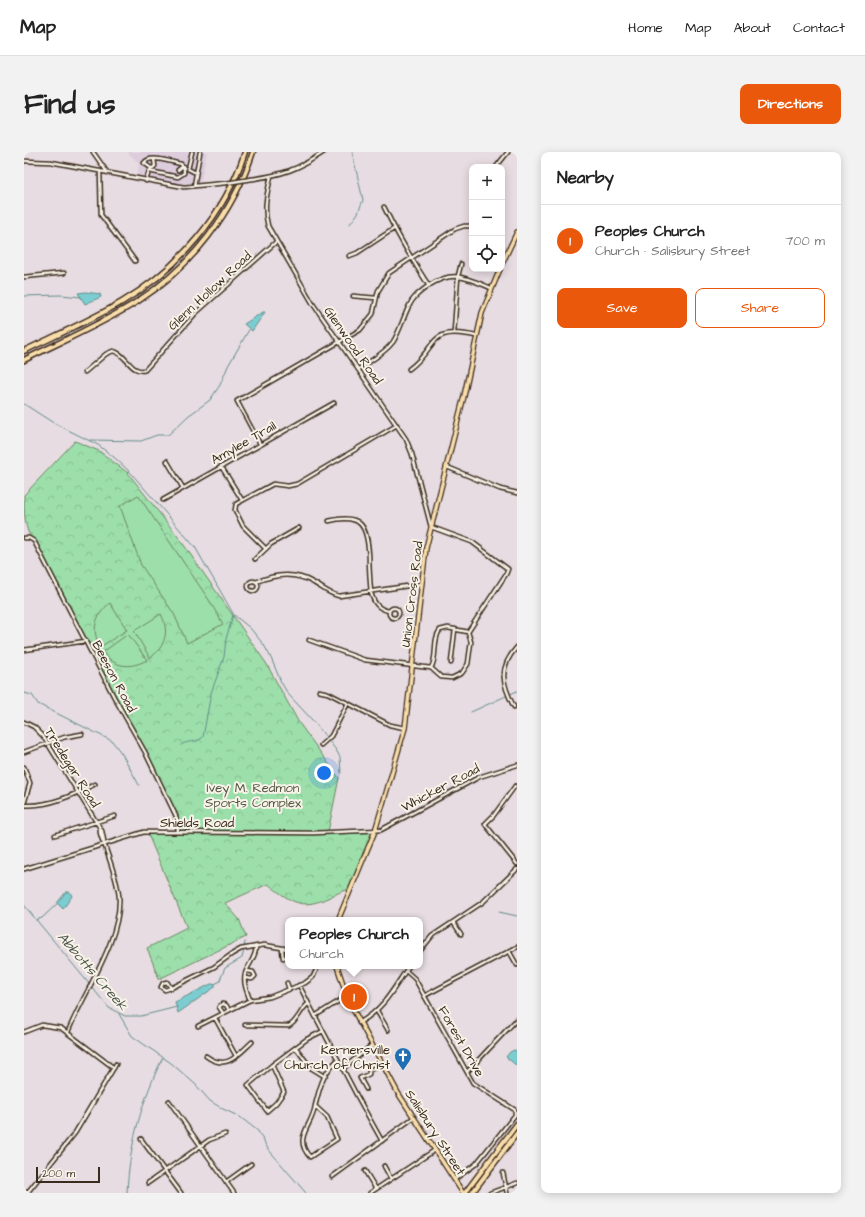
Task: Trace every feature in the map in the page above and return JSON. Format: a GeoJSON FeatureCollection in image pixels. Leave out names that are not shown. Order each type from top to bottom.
{"type":"FeatureCollection","features":[{"type":"Feature","properties":{"kind":"highway"},"geometry":{"type":"LineString","coordinates":[[24,351],[122,302],[153,281],[180,257],[205,229],[226,197],[245,152]]}},
{"type":"Feature","properties":{"kind":"highway"},"geometry":{"type":"LineString","coordinates":[[24,360],[138,301],[167,280],[192,256],[215,228],[233,199],[248,167],[253,152]]}},
{"type":"Feature","properties":{"kind":"highway"},"geometry":{"type":"LineString","coordinates":[[464,1193],[517,1124]]}},
{"type":"Feature","properties":{"kind":"highway"},"geometry":{"type":"LineString","coordinates":[[472,1193],[517,1133]]}},
{"type":"Feature","properties":{"kind":"main road"},"geometry":{"type":"LineString","coordinates":[[506,256],[517,232]]}},
{"type":"Feature","properties":{"kind":"main road","name":"Union Cross Road"},"geometry":{"type":"LineString","coordinates":[[339,917],[375,831],[405,728],[413,666],[423,563],[482,312],[499,272]]}},
{"type":"Feature","properties":{"kind":"main road"},"geometry":{"type":"LineString","coordinates":[[339,969],[347,996]]}},
{"type":"Feature","properties":{"kind":"main road","name":"Salisbury Street"},"geometry":{"type":"LineString","coordinates":[[347,996],[359,1022],[413,1118],[464,1193]]}},
{"type":"Feature","properties":{"kind":"street"},"geometry":{"type":"LineString","coordinates":[[93,152],[107,172]]}},
{"type":"Feature","properties":{"kind":"street"},"geometry":{"type":"LineString","coordinates":[[192,152],[188,169],[196,173]]}},
{"type":"Feature","properties":{"kind":"street"},"geometry":{"type":"LineString","coordinates":[[194,186],[200,152]]}},
{"type":"Feature","properties":{"kind":"street"},"geometry":{"type":"LineString","coordinates":[[24,161],[51,162],[184,187],[226,183],[270,176],[298,168],[324,152]]}},
{"type":"Feature","properties":{"kind":"street"},"geometry":{"type":"LineString","coordinates":[[498,164],[508,152]]}},
{"type":"Feature","properties":{"kind":"street"},"geometry":{"type":"LineString","coordinates":[[149,159],[153,159],[183,166],[184,173],[178,177],[150,169],[144,163],[149,159]]}},
{"type":"Feature","properties":{"kind":"street"},"geometry":{"type":"LineString","coordinates":[[146,181],[150,169],[155,166],[153,159]]}},
{"type":"Feature","properties":{"kind":"street"},"geometry":{"type":"LineString","coordinates":[[178,170],[183,166]]}},
{"type":"Feature","properties":{"kind":"street"},"geometry":{"type":"LineString","coordinates":[[100,171],[101,215],[135,261]]}},
{"type":"Feature","properties":{"kind":"street","name":"Glenwood Road"},"geometry":{"type":"LineString","coordinates":[[270,176],[265,204],[265,214],[276,242],[313,304],[397,425],[412,454],[431,527]]}},
{"type":"Feature","properties":{"kind":"street"},"geometry":{"type":"LineString","coordinates":[[384,207],[404,248],[429,286]]}},
{"type":"Feature","properties":{"kind":"street"},"geometry":{"type":"LineString","coordinates":[[260,444],[237,401],[341,343],[360,330],[368,322],[374,311],[376,298],[380,287],[389,273],[455,229],[469,226]]}},
{"type":"Feature","properties":{"kind":"street"},"geometry":{"type":"LineString","coordinates":[[348,256],[357,253],[395,228]]}},
{"type":"Feature","properties":{"kind":"street","name":"Glenn Hollow Road"},"geometry":{"type":"LineString","coordinates":[[85,372],[106,354],[113,351],[121,355],[136,369],[145,370],[191,318],[276,242]]}},
{"type":"Feature","properties":{"kind":"street"},"geometry":{"type":"LineString","coordinates":[[454,332],[458,276],[461,264]]}},
{"type":"Feature","properties":{"kind":"street"},"geometry":{"type":"LineString","coordinates":[[24,277],[64,273]]}},
{"type":"Feature","properties":{"kind":"street"},"geometry":{"type":"LineString","coordinates":[[359,369],[389,346],[397,334],[412,299],[429,286],[444,277],[458,276],[470,278],[491,288]]}},
{"type":"Feature","properties":{"kind":"street"},"geometry":{"type":"LineString","coordinates":[[353,296],[376,298]]}},
{"type":"Feature","properties":{"kind":"street"},"geometry":{"type":"LineString","coordinates":[[409,369],[419,361],[436,339],[444,335],[454,332],[476,336]]}},
{"type":"Feature","properties":{"kind":"street","name":"Amylee Trail"},"geometry":{"type":"LineString","coordinates":[[163,500],[334,402]]}},
{"type":"Feature","properties":{"kind":"street"},"geometry":{"type":"LineString","coordinates":[[265,548],[247,531],[237,516],[234,507],[242,500],[273,484],[288,486],[297,484],[397,425]]}},
{"type":"Feature","properties":{"kind":"street"},"geometry":{"type":"LineString","coordinates":[[167,461],[183,488]]}},
{"type":"Feature","properties":{"kind":"street"},"geometry":{"type":"LineString","coordinates":[[221,466],[242,500]]}},
{"type":"Feature","properties":{"kind":"street"},"geometry":{"type":"LineString","coordinates":[[447,466],[500,489],[517,493]]}},
{"type":"Feature","properties":{"kind":"street"},"geometry":{"type":"LineString","coordinates":[[329,521],[350,519],[358,522],[365,531],[367,536],[371,592],[376,605],[383,610],[389,611],[392,608],[395,608],[398,610],[398,615],[394,618],[391,617],[389,611]]}},
{"type":"Feature","properties":{"kind":"street"},"geometry":{"type":"LineString","coordinates":[[431,527],[472,542],[508,568],[506,574],[468,632]]}},
{"type":"Feature","properties":{"kind":"street"},"geometry":{"type":"LineString","coordinates":[[256,559],[265,548],[299,528]]}},
{"type":"Feature","properties":{"kind":"street","name":"Beeson Road"},"geometry":{"type":"LineString","coordinates":[[24,538],[29,538],[34,541],[163,787],[176,816],[178,831]]}},
{"type":"Feature","properties":{"kind":"street"},"geometry":{"type":"LineString","coordinates":[[256,582],[258,585],[257,590],[250,591],[248,586],[252,581],[256,582],[275,576],[293,575],[304,578],[329,593],[339,596],[421,584]]}},
{"type":"Feature","properties":{"kind":"street"},"geometry":{"type":"LineString","coordinates":[[431,668],[434,660],[438,633],[444,628],[468,632]]}},
{"type":"Feature","properties":{"kind":"street"},"geometry":{"type":"LineString","coordinates":[[451,663],[455,630]]}},
{"type":"Feature","properties":{"kind":"street"},"geometry":{"type":"LineString","coordinates":[[309,640],[365,660],[431,668],[437,674],[446,678],[452,678],[462,673],[468,664],[470,637],[468,632]]}},
{"type":"Feature","properties":{"kind":"street"},"geometry":{"type":"LineString","coordinates":[[24,650],[86,641]]}},
{"type":"Feature","properties":{"kind":"street"},"geometry":{"type":"LineString","coordinates":[[514,707],[507,694],[503,677],[506,663],[517,647]]}},
{"type":"Feature","properties":{"kind":"street"},"geometry":{"type":"LineString","coordinates":[[319,691],[328,693],[390,725],[405,728]]}},
{"type":"Feature","properties":{"kind":"street"},"geometry":{"type":"LineString","coordinates":[[321,745],[331,736],[348,704]]}},
{"type":"Feature","properties":{"kind":"street","name":"Tredegar Road"},"geometry":{"type":"LineString","coordinates":[[24,722],[37,729],[48,744],[100,829],[116,880],[119,896],[116,927],[68,1032]]}},
{"type":"Feature","properties":{"kind":"street"},"geometry":{"type":"LineString","coordinates":[[24,752],[68,736],[82,734]]}},
{"type":"Feature","properties":{"kind":"street","name":"Whicker Road"},"geometry":{"type":"LineString","coordinates":[[375,831],[388,827],[479,777],[517,765]]}},
{"type":"Feature","properties":{"kind":"street"},"geometry":{"type":"LineString","coordinates":[[24,767],[30,783],[24,805],[42,804],[78,793],[95,784]]}},
{"type":"Feature","properties":{"kind":"street"},"geometry":{"type":"LineString","coordinates":[[516,786],[494,815],[485,824],[517,864]]}},
{"type":"Feature","properties":{"kind":"street"},"geometry":{"type":"LineString","coordinates":[[55,835],[115,816]]}},
{"type":"Feature","properties":{"kind":"street","name":"Shields Road"},"geometry":{"type":"LineString","coordinates":[[24,869],[144,832],[178,831],[313,833],[375,831]]}},
{"type":"Feature","properties":{"kind":"street"},"geometry":{"type":"LineString","coordinates":[[423,947],[432,936],[483,902],[517,869]]}},
{"type":"Feature","properties":{"kind":"street"},"geometry":{"type":"LineString","coordinates":[[453,922],[461,934]]}},
{"type":"Feature","properties":{"kind":"street"},"geometry":{"type":"LineString","coordinates":[[171,988],[214,967],[237,950],[268,945],[282,949],[283,958],[285,957]]}},
{"type":"Feature","properties":{"kind":"street"},"geometry":{"type":"LineString","coordinates":[[250,1000],[245,978],[253,960],[256,947]]}},
{"type":"Feature","properties":{"kind":"street"},"geometry":{"type":"LineString","coordinates":[[424,996],[517,947]]}},
{"type":"Feature","properties":{"kind":"street"},"geometry":{"type":"LineString","coordinates":[[509,951],[517,965]]}},
{"type":"Feature","properties":{"kind":"street"},"geometry":{"type":"LineString","coordinates":[[198,1026],[250,1000],[270,997],[299,985],[313,977],[317,969]]}},
{"type":"Feature","properties":{"kind":"street"},"geometry":{"type":"LineString","coordinates":[[245,978],[252,979],[255,976],[253,972],[247,971]]}},
{"type":"Feature","properties":{"kind":"street"},"geometry":{"type":"LineString","coordinates":[[359,1022],[377,1011],[406,971]]}},
{"type":"Feature","properties":{"kind":"street","name":"Forest Drive"},"geometry":{"type":"LineString","coordinates":[[406,971],[413,976],[467,1072],[478,1087],[513,1108],[516,1112],[476,1164],[455,1179]]}},
{"type":"Feature","properties":{"kind":"street"},"geometry":{"type":"LineString","coordinates":[[287,983],[289,989]]}},
{"type":"Feature","properties":{"kind":"street"},"geometry":{"type":"LineString","coordinates":[[299,985],[382,1141]]}},
{"type":"Feature","properties":{"kind":"street"},"geometry":{"type":"LineString","coordinates":[[315,1016],[334,1002],[347,996]]}},
{"type":"Feature","properties":{"kind":"street"},"geometry":{"type":"LineString","coordinates":[[223,1013],[219,1007],[222,1004],[226,1004],[229,1010]]}},
{"type":"Feature","properties":{"kind":"street"},"geometry":{"type":"LineString","coordinates":[[245,1025],[289,1026],[293,1024],[302,1008],[308,1004]]}},
{"type":"Feature","properties":{"kind":"street"},"geometry":{"type":"LineString","coordinates":[[377,1011],[388,1030]]}},
{"type":"Feature","properties":{"kind":"street"},"geometry":{"type":"LineString","coordinates":[[215,1018],[236,1056]]}},
{"type":"Feature","properties":{"kind":"street"},"geometry":{"type":"LineString","coordinates":[[467,1072],[517,1019]]}},
{"type":"Feature","properties":{"kind":"street"},"geometry":{"type":"LineString","coordinates":[[24,1032],[42,1025],[61,1028],[114,1068]]}},
{"type":"Feature","properties":{"kind":"street"},"geometry":{"type":"LineString","coordinates":[[272,1065],[284,1092],[276,1103],[267,1111],[248,1085],[272,1065],[323,1031]]}},
{"type":"Feature","properties":{"kind":"street"},"geometry":{"type":"LineString","coordinates":[[206,1056],[215,1063],[221,1064],[236,1056],[252,1042]]}},
{"type":"Feature","properties":{"kind":"street"},"geometry":{"type":"LineString","coordinates":[[345,1068],[372,1045]]}},
{"type":"Feature","properties":{"kind":"street"},"geometry":{"type":"LineString","coordinates":[[296,1048],[311,1068],[324,1076]]}},
{"type":"Feature","properties":{"kind":"street"},"geometry":{"type":"LineString","coordinates":[[315,1106],[327,1117],[337,1139],[310,1157],[302,1137],[315,1106],[324,1076],[328,1068],[338,1060]]}},
{"type":"Feature","properties":{"kind":"street"},"geometry":{"type":"LineString","coordinates":[[366,1089],[360,1078],[369,1074],[369,1071],[382,1063]]}},
{"type":"Feature","properties":{"kind":"street"},"geometry":{"type":"LineString","coordinates":[[27,1193],[75,1133],[116,1064]]}},
{"type":"Feature","properties":{"kind":"street"},"geometry":{"type":"LineString","coordinates":[[169,1101],[234,1193]]}},
{"type":"Feature","properties":{"kind":"street"},"geometry":{"type":"LineString","coordinates":[[332,1177],[413,1118]]}},
{"type":"Feature","properties":{"kind":"street"},"geometry":{"type":"LineString","coordinates":[[148,1183],[209,1140],[225,1134]]}},
{"type":"Feature","properties":{"kind":"street"},"geometry":{"type":"LineString","coordinates":[[141,1139],[181,1193]]}},
{"type":"Feature","properties":{"kind":"street"},"geometry":{"type":"LineString","coordinates":[[370,1193],[434,1150]]}},
{"type":"Feature","properties":{"kind":"street"},"geometry":{"type":"LineString","coordinates":[[226,1182],[251,1164]]}},
{"type":"Feature","properties":{"kind":"street"},"geometry":{"type":"LineString","coordinates":[[384,1166],[392,1178]]}},
{"type":"Feature","properties":{"kind":"street"},"geometry":{"type":"LineString","coordinates":[[365,1171],[376,1189]]}},
{"type":"Feature","properties":{"kind":"street"},"geometry":{"type":"LineString","coordinates":[[503,1173],[507,1193]]}},
{"type":"Feature","properties":{"kind":"street"},"geometry":{"type":"LineString","coordinates":[[490,1193],[517,1183]]}},
{"type":"Feature","properties":{"kind":"shaded area"},"geometry":{"type":"Polygon","coordinates":[[[127,152],[207,152],[200,184],[184,187],[137,179],[139,163],[127,152]]]}},
{"type":"Feature","properties":{"kind":"green space","name":"Ivey M. Redmon Sports Complex"},"geometry":{"type":"Polygon","coordinates":[[[75,441],[99,451],[128,473],[179,538],[266,663],[299,723],[339,778],[328,832],[375,831],[350,890],[345,890],[315,903],[307,904],[293,901],[285,897],[268,884],[225,903],[239,919],[246,937],[159,979],[147,948],[187,928],[147,832],[178,831],[176,816],[145,752],[114,697],[28,532],[25,520],[24,495],[75,441]]]}},
{"type":"Feature","properties":{"kind":"green space"},"geometry":{"type":"Polygon","coordinates":[[[138,495],[209,600],[223,624],[187,643],[174,614],[141,565],[120,506],[138,495]]]}},
{"type":"Feature","properties":{"kind":"green space"},"geometry":{"type":"Polygon","coordinates":[[[110,603],[127,630],[100,647],[97,641],[95,629],[96,623],[101,613],[110,603]]]}},
{"type":"Feature","properties":{"kind":"green space"},"geometry":{"type":"Polygon","coordinates":[[[161,614],[165,627],[164,639],[159,649],[150,658],[134,631],[161,614]]]}},
{"type":"Feature","properties":{"kind":"green space"},"geometry":{"type":"Polygon","coordinates":[[[128,634],[147,660],[135,665],[123,665],[113,661],[103,652],[128,634]]]}},
{"type":"Feature","properties":{"kind":"water"},"geometry":{"type":"Polygon","coordinates":[[[86,292],[100,294],[101,297],[85,304],[78,293],[86,292]]]}},
{"type":"Feature","properties":{"kind":"water"},"geometry":{"type":"Polygon","coordinates":[[[265,312],[252,331],[244,324],[265,312]]]}},
{"type":"Feature","properties":{"kind":"water"},"geometry":{"type":"Polygon","coordinates":[[[66,892],[70,892],[72,896],[63,909],[57,903],[66,892]]]}},
{"type":"Feature","properties":{"kind":"water"},"geometry":{"type":"Polygon","coordinates":[[[211,984],[215,984],[215,987],[178,1013],[175,1002],[211,984]]]}},
{"type":"Feature","properties":{"kind":"water"},"geometry":{"type":"Polygon","coordinates":[[[514,1050],[517,1051],[517,1066],[506,1057],[514,1050]]]}},
{"type":"Feature","properties":{"kind":"waterway"},"geometry":{"type":"LineString","coordinates":[[350,224],[358,213],[363,200],[352,152]]}},
{"type":"Feature","properties":{"kind":"waterway"},"geometry":{"type":"LineString","coordinates":[[24,296],[61,295],[81,297]]}},
{"type":"Feature","properties":{"kind":"waterway"},"geometry":{"type":"LineString","coordinates":[[90,440],[141,441],[157,435],[168,435],[188,416],[210,400],[220,385],[228,366],[250,328]]}},
{"type":"Feature","properties":{"kind":"waterway"},"geometry":{"type":"LineString","coordinates":[[24,404],[52,422],[98,445],[115,458],[131,473],[195,547],[234,615],[250,628],[264,645],[288,694],[315,723],[336,750],[340,757],[341,773]]}},
{"type":"Feature","properties":{"kind":"waterway"},"geometry":{"type":"LineString","coordinates":[[181,745],[203,737],[211,693],[224,657],[226,639],[233,615]]}},
{"type":"Feature","properties":{"kind":"waterway"},"geometry":{"type":"LineString","coordinates":[[471,712],[517,691]]}},
{"type":"Feature","properties":{"kind":"waterway"},"geometry":{"type":"LineString","coordinates":[[24,693],[32,695],[38,704],[112,741],[122,754],[139,785]]}},
{"type":"Feature","properties":{"kind":"waterway"},"geometry":{"type":"LineString","coordinates":[[36,920],[42,918],[58,903]]}},
{"type":"Feature","properties":{"kind":"waterway","name":"Abbotts Creek"},"geometry":{"type":"LineString","coordinates":[[24,905],[109,1008],[125,1016],[141,1016],[177,1007]]}},
{"type":"Feature","properties":{"kind":"waterway"},"geometry":{"type":"LineString","coordinates":[[499,912],[517,916]]}},
{"type":"Feature","properties":{"kind":"waterway"},"geometry":{"type":"LineString","coordinates":[[244,947],[245,942]]}},
{"type":"Feature","properties":{"kind":"waterway"},"geometry":{"type":"LineString","coordinates":[[214,984],[219,982],[225,968],[242,958],[244,950]]}},
{"type":"Feature","properties":{"kind":"waterway","name":"Abbotts Creek"},"geometry":{"type":"LineString","coordinates":[[119,1014],[132,1036],[171,1063],[195,1084],[210,1101],[240,1117],[258,1131],[268,1149],[306,1193]]}},
{"type":"Feature","properties":{"kind":"waterway"},"geometry":{"type":"LineString","coordinates":[[127,1193],[128,1175],[138,1123],[149,1090],[163,1057]]}},
{"type":"Feature","properties":{"kind":"place","name":"Peoples Church"},"geometry":{"type":"Point","coordinates":[354,997]}},
{"type":"Feature","properties":{"kind":"place","name":"Kernersville Church of Christ"},"geometry":{"type":"Point","coordinates":[403,1071]}}]}
